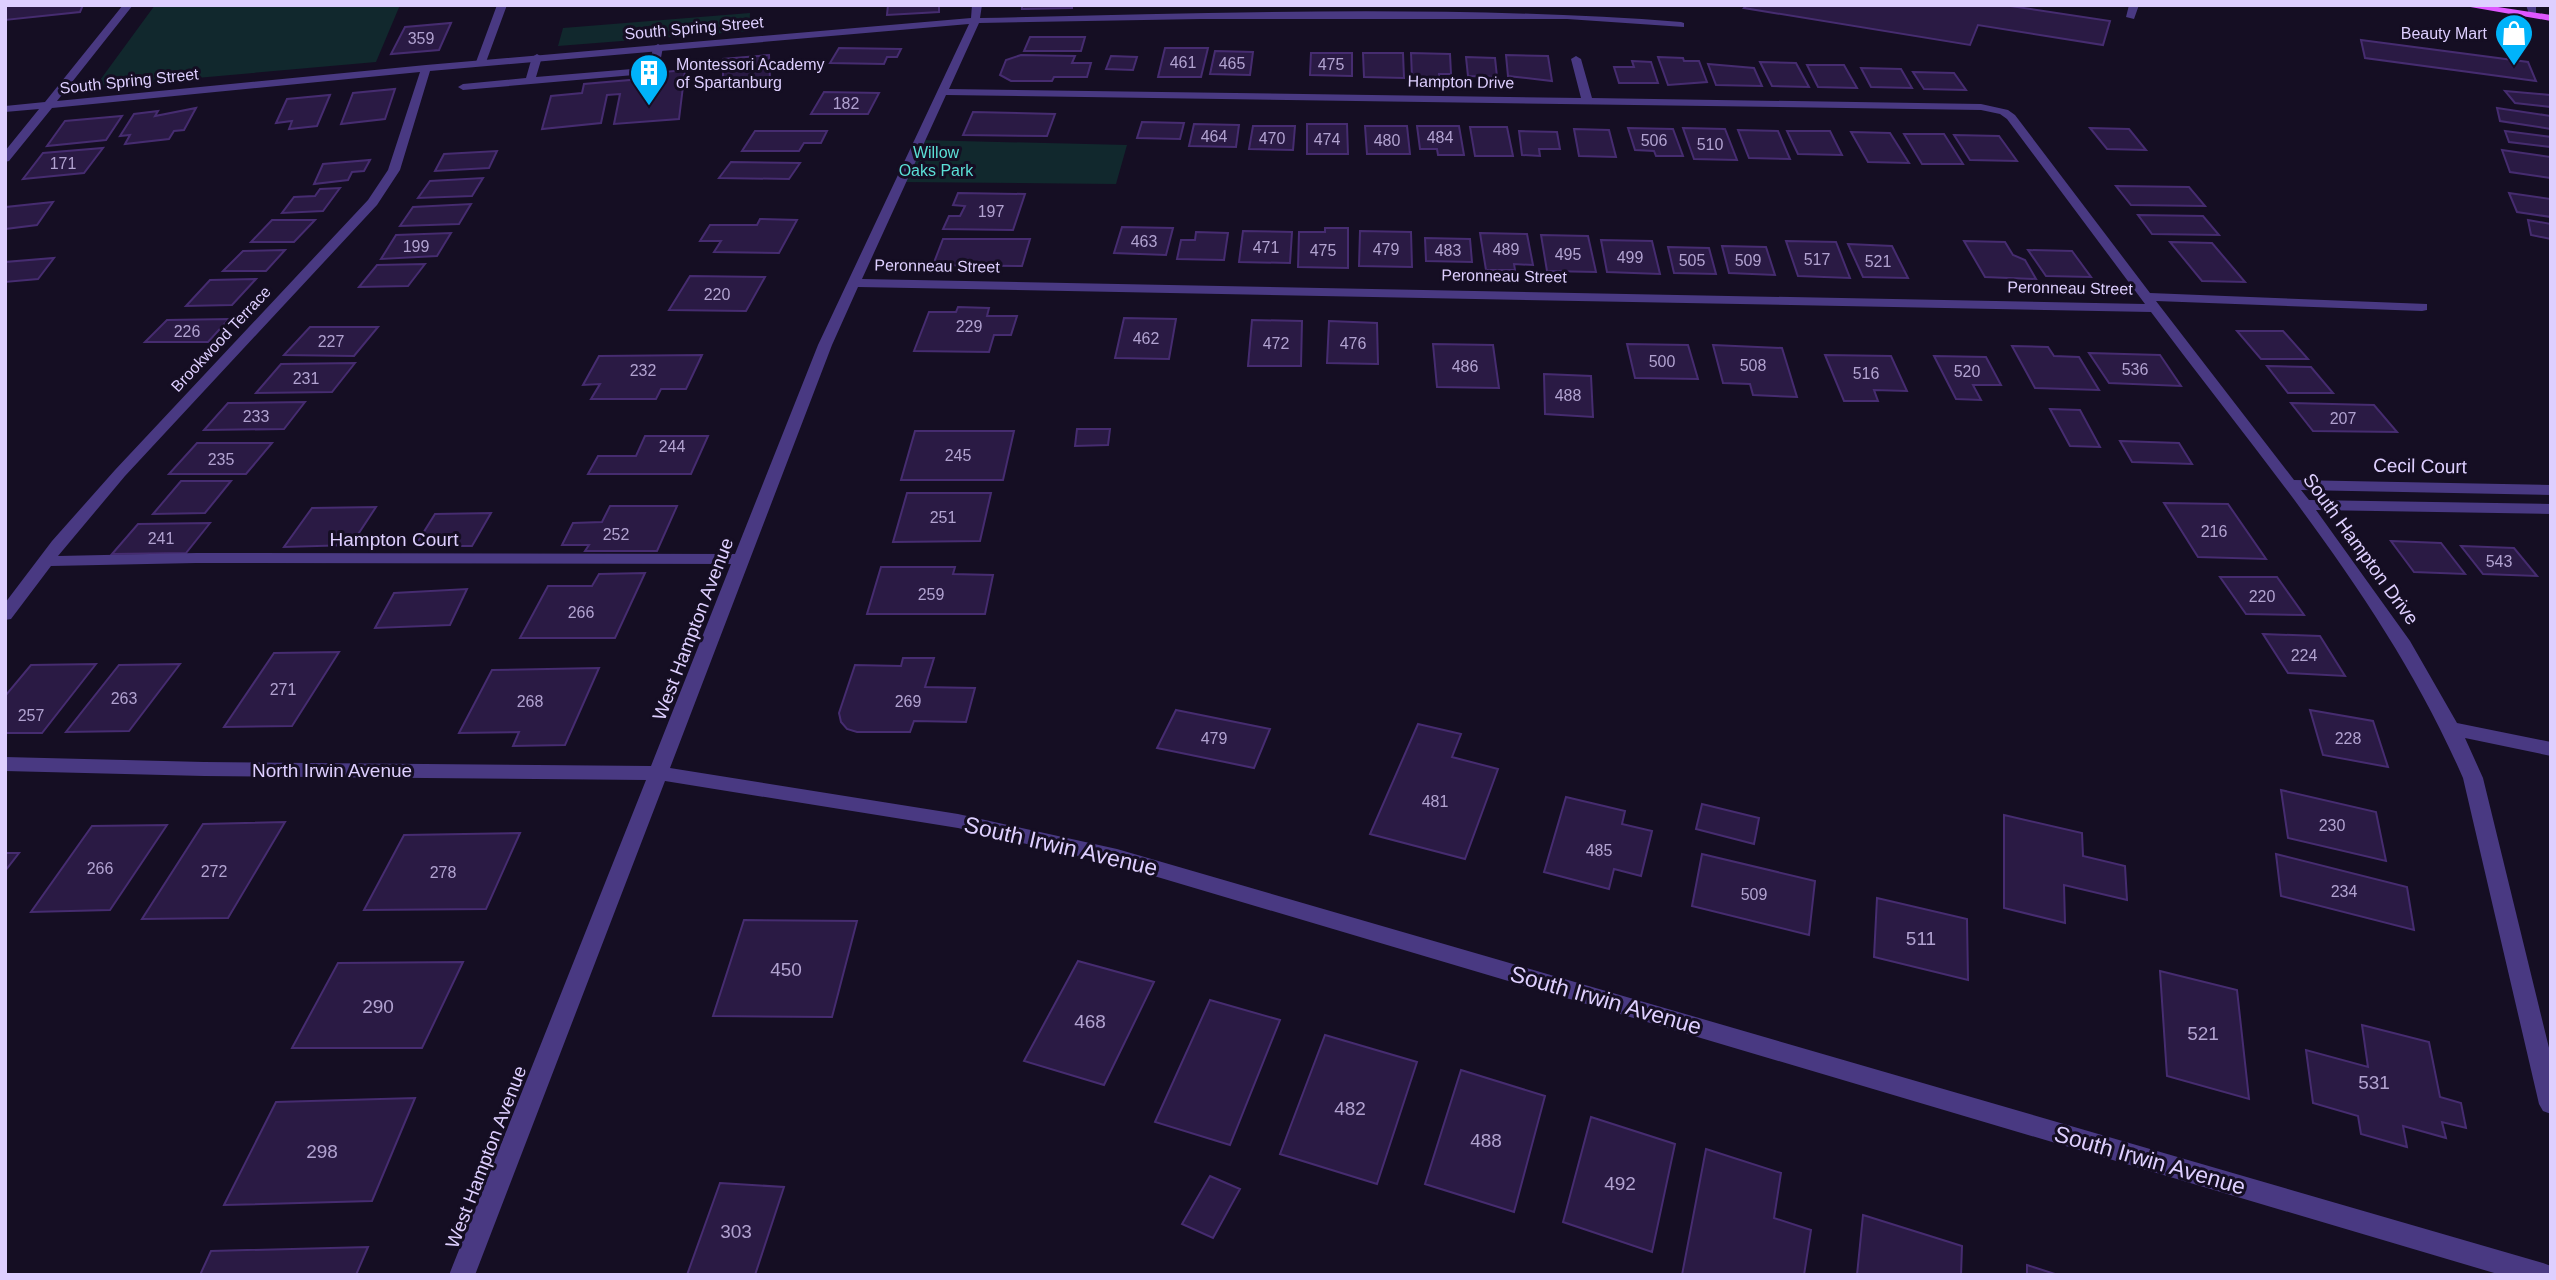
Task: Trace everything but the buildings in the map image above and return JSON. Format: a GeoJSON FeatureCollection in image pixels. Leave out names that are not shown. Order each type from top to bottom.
{"type":"FeatureCollection","features":[{"type":"Feature","properties":{"kind":"main road"},"geometry":{"type":"LineString","coordinates":[[2464,5],[2532,10],[2551,18]]}},
{"type":"Feature","properties":{"kind":"street"},"geometry":{"type":"LineString","coordinates":[[5,159],[128,5]]}},
{"type":"Feature","properties":{"kind":"street"},"geometry":{"type":"LineString","coordinates":[[481,62],[502,5]]}},
{"type":"Feature","properties":{"kind":"street"},"geometry":{"type":"LineString","coordinates":[[2131,17],[2134,5]]}},
{"type":"Feature","properties":{"kind":"street","name":"South Spring Street"},"geometry":{"type":"LineString","coordinates":[[5,109],[658,47],[976,13],[1201,16],[1568,11],[1681,25]]}},
{"type":"Feature","properties":{"kind":"street","name":"West Hampton Avenue"},"geometry":{"type":"LineString","coordinates":[[462,1275],[825,345],[976,13]]}},
{"type":"Feature","properties":{"kind":"street"},"geometry":{"type":"LineString","coordinates":[[463,87],[634,72],[656,61],[658,47]]}},
{"type":"Feature","properties":{"kind":"street"},"geometry":{"type":"LineString","coordinates":[[530,80],[537,57]]}},
{"type":"Feature","properties":{"kind":"street"},"geometry":{"type":"LineString","coordinates":[[1576,59],[1587,99]]}},
{"type":"Feature","properties":{"kind":"street","name":"Brookwood Terrace"},"geometry":{"type":"LineString","coordinates":[[5,615],[120,472],[373,202],[394,170],[426,68]]}},
{"type":"Feature","properties":{"kind":"street","name":"Hampton Drive"},"geometry":{"type":"LineString","coordinates":[[941,92],[1587,99],[1981,107]]}},
{"type":"Feature","properties":{"kind":"street","name":"South Hampton Drive"},"geometry":{"type":"LineString","coordinates":[[1981,107],[2004,112],[2011,117],[2381,608],[2453,729],[2473,778],[2551,1104]]}},
{"type":"Feature","properties":{"kind":"street","name":"Peronneau Street"},"geometry":{"type":"LineString","coordinates":[[852,283],[2422,307]]}},
{"type":"Feature","properties":{"kind":"street","name":"Cecil Court"},"geometry":{"type":"LineString","coordinates":[[2289,485],[2551,491]]}},
{"type":"Feature","properties":{"kind":"street"},"geometry":{"type":"LineString","coordinates":[[2304,505],[2551,509]]}},
{"type":"Feature","properties":{"kind":"street","name":"Hampton Court"},"geometry":{"type":"LineString","coordinates":[[46,561],[196,558],[743,559]]}},
{"type":"Feature","properties":{"kind":"street"},"geometry":{"type":"LineString","coordinates":[[2453,729],[2551,749]]}},
{"type":"Feature","properties":{"kind":"street","name":"North Irwin Avenue"},"geometry":{"type":"LineString","coordinates":[[5,764],[204,769],[659,772]]}},
{"type":"Feature","properties":{"kind":"street","name":"South Irwin Avenue"},"geometry":{"type":"LineString","coordinates":[[659,772],[958,821],[1117,857],[2543,1275]]}},
{"type":"Feature","properties":{"kind":"green space"},"geometry":{"type":"Polygon","coordinates":[[[155,5],[400,5],[376,62],[95,87],[155,5]]]}},
{"type":"Feature","properties":{"kind":"green space"},"geometry":{"type":"Polygon","coordinates":[[[750,13],[749,31],[558,46],[563,28],[750,13]]]}},
{"type":"Feature","properties":{"kind":"green space","name":"Willow Oaks Park"},"geometry":{"type":"Polygon","coordinates":[[[919,140],[1127,145],[1116,184],[899,182],[919,140]]]}},
{"type":"Feature","properties":{"kind":"place","name":"Beauty Mart"},"geometry":{"type":"Point","coordinates":[2514,67]}},
{"type":"Feature","properties":{"kind":"place","name":"Montessori Academy of Spartanburg"},"geometry":{"type":"Point","coordinates":[649,107]}}]}
